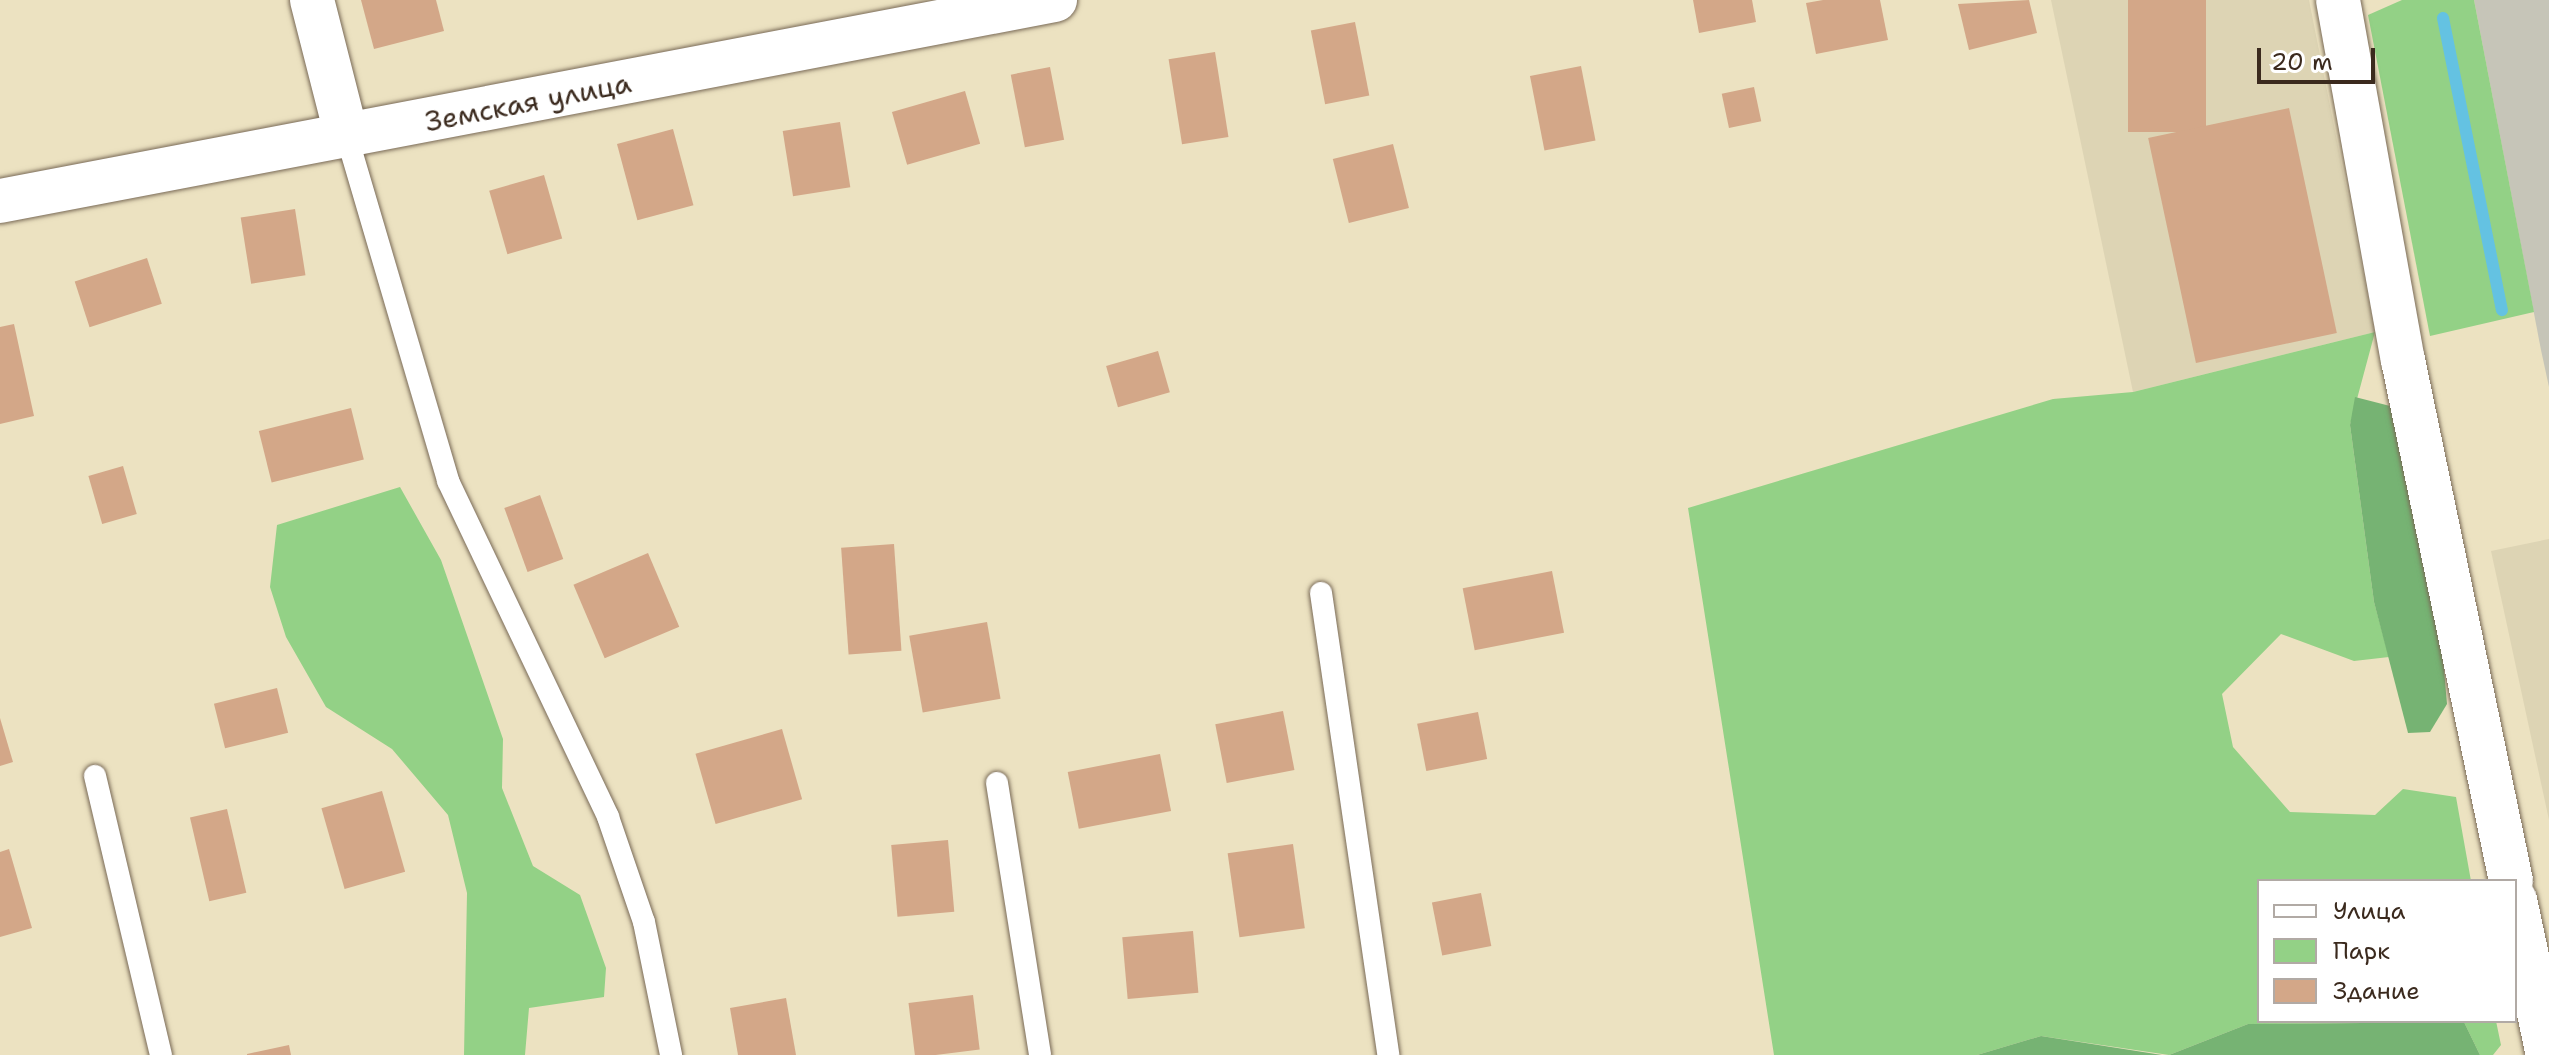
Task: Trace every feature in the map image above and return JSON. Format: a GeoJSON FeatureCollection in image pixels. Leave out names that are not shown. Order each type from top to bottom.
{"type":"FeatureCollection","features":[{"type":"Feature","properties":{"kind":"street"},"geometry":{"type":"LineString","coordinates":[[312,0],[347,137]]}},
{"type":"Feature","properties":{"kind":"street","name":"Земская улица"},"geometry":{"type":"LineString","coordinates":[[0,201],[1055,0]]}},
{"type":"Feature","properties":{"kind":"street"},"geometry":{"type":"LineString","coordinates":[[2338,0],[2403,360],[2511,879]]}},
{"type":"Feature","properties":{"kind":"street"},"geometry":{"type":"LineString","coordinates":[[2517,905],[2540,968],[2548,1055]]}},
{"type":"Feature","properties":{"kind":"lane"},"geometry":{"type":"LineString","coordinates":[[347,137],[448,481],[608,817],[644,922],[671,1055]]}},
{"type":"Feature","properties":{"kind":"lane"},"geometry":{"type":"LineString","coordinates":[[1321,593],[1388,1055]]}},
{"type":"Feature","properties":{"kind":"lane"},"geometry":{"type":"LineString","coordinates":[[95,776],[161,1055]]}},
{"type":"Feature","properties":{"kind":"lane"},"geometry":{"type":"LineString","coordinates":[[997,783],[1040,1055]]}},
{"type":"Feature","properties":{"kind":"shaded area"},"geometry":{"type":"Polygon","coordinates":[[[2051,0],[2309,0],[2375,332],[2133,392],[2051,0]]]}},
{"type":"Feature","properties":{"kind":"shaded area"},"geometry":{"type":"Polygon","coordinates":[[[2474,0],[2549,0],[2549,387],[2541,350],[2474,0]]]}},
{"type":"Feature","properties":{"kind":"shaded area"},"geometry":{"type":"Polygon","coordinates":[[[2549,539],[2549,820],[2491,551],[2549,539]]]}},
{"type":"Feature","properties":{"kind":"green space"},"geometry":{"type":"Polygon","coordinates":[[[2402,0],[2474,0],[2534,312],[2430,336],[2368,15],[2402,0]]]}},
{"type":"Feature","properties":{"kind":"green space"},"geometry":{"type":"Polygon","coordinates":[[[2375,332],[2350,425],[2374,602],[2389,657],[2354,661],[2281,634],[2222,694],[2233,747],[2290,812],[2375,815],[2403,789],[2456,797],[2471,879],[2257,879],[2257,1023],[2356,1023],[2248,1024],[2169,1055],[2041,1036],[1977,1055],[1774,1055],[1688,508],[2053,399],[2133,392],[2375,332]]]}},
{"type":"Feature","properties":{"kind":"green space"},"geometry":{"type":"Polygon","coordinates":[[[2355,397],[2394,407],[2442,646],[2447,704],[2430,732],[2408,733],[2374,602],[2350,425],[2355,397]]]}},
{"type":"Feature","properties":{"kind":"green space"},"geometry":{"type":"Polygon","coordinates":[[[400,487],[441,560],[503,739],[502,788],[533,866],[580,895],[606,968],[604,997],[529,1008],[525,1055],[464,1055],[467,893],[448,815],[392,749],[326,707],[286,637],[270,587],[277,525],[400,487]]]}},
{"type":"Feature","properties":{"kind":"green space"},"geometry":{"type":"Polygon","coordinates":[[[2464,1023],[2496,1023],[2501,1045],[2493,1055],[2480,1055],[2464,1023]]]}},
{"type":"Feature","properties":{"kind":"green space"},"geometry":{"type":"Polygon","coordinates":[[[2464,1023],[2480,1055],[2169,1055],[2248,1024],[2464,1023]]]}},
{"type":"Feature","properties":{"kind":"green space"},"geometry":{"type":"Polygon","coordinates":[[[2041,1036],[2162,1055],[1977,1055],[2041,1036]]]}},
{"type":"Feature","properties":{"kind":"building"},"geometry":{"type":"Polygon","coordinates":[[[361,0],[436,0],[444,31],[374,49],[361,0]]]}},
{"type":"Feature","properties":{"kind":"building"},"geometry":{"type":"Polygon","coordinates":[[[1693,0],[1752,0],[1756,22],[1699,33],[1693,0]]]}},
{"type":"Feature","properties":{"kind":"building"},"geometry":{"type":"Polygon","coordinates":[[[1880,0],[1888,40],[1816,54],[1806,3],[1880,0]]]}},
{"type":"Feature","properties":{"kind":"building"},"geometry":{"type":"Polygon","coordinates":[[[2029,0],[2037,33],[1969,50],[1958,4],[2029,0]]]}},
{"type":"Feature","properties":{"kind":"building"},"geometry":{"type":"Polygon","coordinates":[[[2128,0],[2206,0],[2206,132],[2128,132],[2128,0]]]}},
{"type":"Feature","properties":{"kind":"building"},"geometry":{"type":"Polygon","coordinates":[[[1355,22],[1369,96],[1325,104],[1311,31],[1355,22]]]}},
{"type":"Feature","properties":{"kind":"building"},"geometry":{"type":"Polygon","coordinates":[[[1215,52],[1228,137],[1182,144],[1169,59],[1215,52]]]}},
{"type":"Feature","properties":{"kind":"building"},"geometry":{"type":"Polygon","coordinates":[[[1581,66],[1596,141],[1544,151],[1530,76],[1581,66]]]}},
{"type":"Feature","properties":{"kind":"building"},"geometry":{"type":"Polygon","coordinates":[[[1050,67],[1064,140],[1025,147],[1011,75],[1050,67]]]}},
{"type":"Feature","properties":{"kind":"building"},"geometry":{"type":"Polygon","coordinates":[[[1754,87],[1761,121],[1729,128],[1722,94],[1754,87]]]}},
{"type":"Feature","properties":{"kind":"building"},"geometry":{"type":"Polygon","coordinates":[[[965,91],[980,144],[907,165],[892,112],[965,91]]]}},
{"type":"Feature","properties":{"kind":"building"},"geometry":{"type":"Polygon","coordinates":[[[2289,108],[2337,333],[2196,363],[2148,138],[2289,108]]]}},
{"type":"Feature","properties":{"kind":"building"},"geometry":{"type":"Polygon","coordinates":[[[840,122],[850,187],[793,196],[783,131],[840,122]]]}},
{"type":"Feature","properties":{"kind":"building"},"geometry":{"type":"Polygon","coordinates":[[[673,129],[693,205],[637,220],[617,144],[673,129]]]}},
{"type":"Feature","properties":{"kind":"building"},"geometry":{"type":"Polygon","coordinates":[[[1393,144],[1409,208],[1349,223],[1333,159],[1393,144]]]}},
{"type":"Feature","properties":{"kind":"building"},"geometry":{"type":"Polygon","coordinates":[[[544,175],[562,238],[507,254],[489,191],[544,175]]]}},
{"type":"Feature","properties":{"kind":"building"},"geometry":{"type":"Polygon","coordinates":[[[295,209],[305,275],[251,284],[241,218],[295,209]]]}},
{"type":"Feature","properties":{"kind":"building"},"geometry":{"type":"Polygon","coordinates":[[[147,258],[162,304],[90,327],[75,281],[147,258]]]}},
{"type":"Feature","properties":{"kind":"building"},"geometry":{"type":"Polygon","coordinates":[[[14,324],[34,416],[0,424],[0,327],[14,324]]]}},
{"type":"Feature","properties":{"kind":"building"},"geometry":{"type":"Polygon","coordinates":[[[1158,351],[1170,392],[1118,407],[1106,366],[1158,351]]]}},
{"type":"Feature","properties":{"kind":"building"},"geometry":{"type":"Polygon","coordinates":[[[351,408],[364,459],[272,482],[259,431],[351,408]]]}},
{"type":"Feature","properties":{"kind":"building"},"geometry":{"type":"Polygon","coordinates":[[[123,466],[137,514],[102,524],[88,476],[123,466]]]}},
{"type":"Feature","properties":{"kind":"building"},"geometry":{"type":"Polygon","coordinates":[[[540,495],[563,559],[528,572],[504,508],[540,495]]]}},
{"type":"Feature","properties":{"kind":"building"},"geometry":{"type":"Polygon","coordinates":[[[894,544],[901,651],[849,654],[841,548],[894,544]]]}},
{"type":"Feature","properties":{"kind":"building"},"geometry":{"type":"Polygon","coordinates":[[[648,553],[679,627],[605,658],[573,585],[648,553]]]}},
{"type":"Feature","properties":{"kind":"building"},"geometry":{"type":"Polygon","coordinates":[[[1552,571],[1564,633],[1475,650],[1463,588],[1552,571]]]}},
{"type":"Feature","properties":{"kind":"building"},"geometry":{"type":"Polygon","coordinates":[[[987,622],[1001,699],[923,713],[909,636],[987,622]]]}},
{"type":"Feature","properties":{"kind":"building"},"geometry":{"type":"Polygon","coordinates":[[[277,688],[288,733],[225,748],[214,704],[277,688]]]}},
{"type":"Feature","properties":{"kind":"building"},"geometry":{"type":"Polygon","coordinates":[[[1283,711],[1294,770],[1227,783],[1215,724],[1283,711]]]}},
{"type":"Feature","properties":{"kind":"building"},"geometry":{"type":"Polygon","coordinates":[[[1478,712],[1487,759],[1426,771],[1417,724],[1478,712]]]}},
{"type":"Feature","properties":{"kind":"building"},"geometry":{"type":"Polygon","coordinates":[[[0,718],[13,762],[0,766],[0,718]]]}},
{"type":"Feature","properties":{"kind":"building"},"geometry":{"type":"Polygon","coordinates":[[[782,729],[802,799],[716,824],[695,754],[782,729]]]}},
{"type":"Feature","properties":{"kind":"building"},"geometry":{"type":"Polygon","coordinates":[[[1160,754],[1171,811],[1079,829],[1068,772],[1160,754]]]}},
{"type":"Feature","properties":{"kind":"building"},"geometry":{"type":"Polygon","coordinates":[[[382,791],[405,872],[345,889],[321,808],[382,791]]]}},
{"type":"Feature","properties":{"kind":"building"},"geometry":{"type":"Polygon","coordinates":[[[227,809],[246,893],[209,901],[190,818],[227,809]]]}},
{"type":"Feature","properties":{"kind":"building"},"geometry":{"type":"Polygon","coordinates":[[[948,840],[954,912],[897,917],[891,845],[948,840]]]}},
{"type":"Feature","properties":{"kind":"building"},"geometry":{"type":"Polygon","coordinates":[[[1293,844],[1305,928],[1239,937],[1228,853],[1293,844]]]}},
{"type":"Feature","properties":{"kind":"building"},"geometry":{"type":"Polygon","coordinates":[[[9,849],[32,928],[0,937],[0,852],[9,849]]]}},
{"type":"Feature","properties":{"kind":"building"},"geometry":{"type":"Polygon","coordinates":[[[1481,893],[1491,946],[1442,956],[1432,903],[1481,893]]]}},
{"type":"Feature","properties":{"kind":"building"},"geometry":{"type":"Polygon","coordinates":[[[1193,931],[1198,993],[1128,999],[1122,937],[1193,931]]]}},
{"type":"Feature","properties":{"kind":"building"},"geometry":{"type":"Polygon","coordinates":[[[973,995],[980,1050],[915,1055],[908,1003],[973,995]]]}},
{"type":"Feature","properties":{"kind":"building"},"geometry":{"type":"Polygon","coordinates":[[[786,998],[796,1055],[738,1055],[730,1008],[786,998]]]}},
{"type":"Feature","properties":{"kind":"building"},"geometry":{"type":"Polygon","coordinates":[[[289,1045],[291,1055],[247,1055],[247,1054],[289,1045]]]}},
{"type":"Feature","properties":{"kind":"waterway"},"geometry":{"type":"LineString","coordinates":[[2443,18],[2502,310]]}}]}
